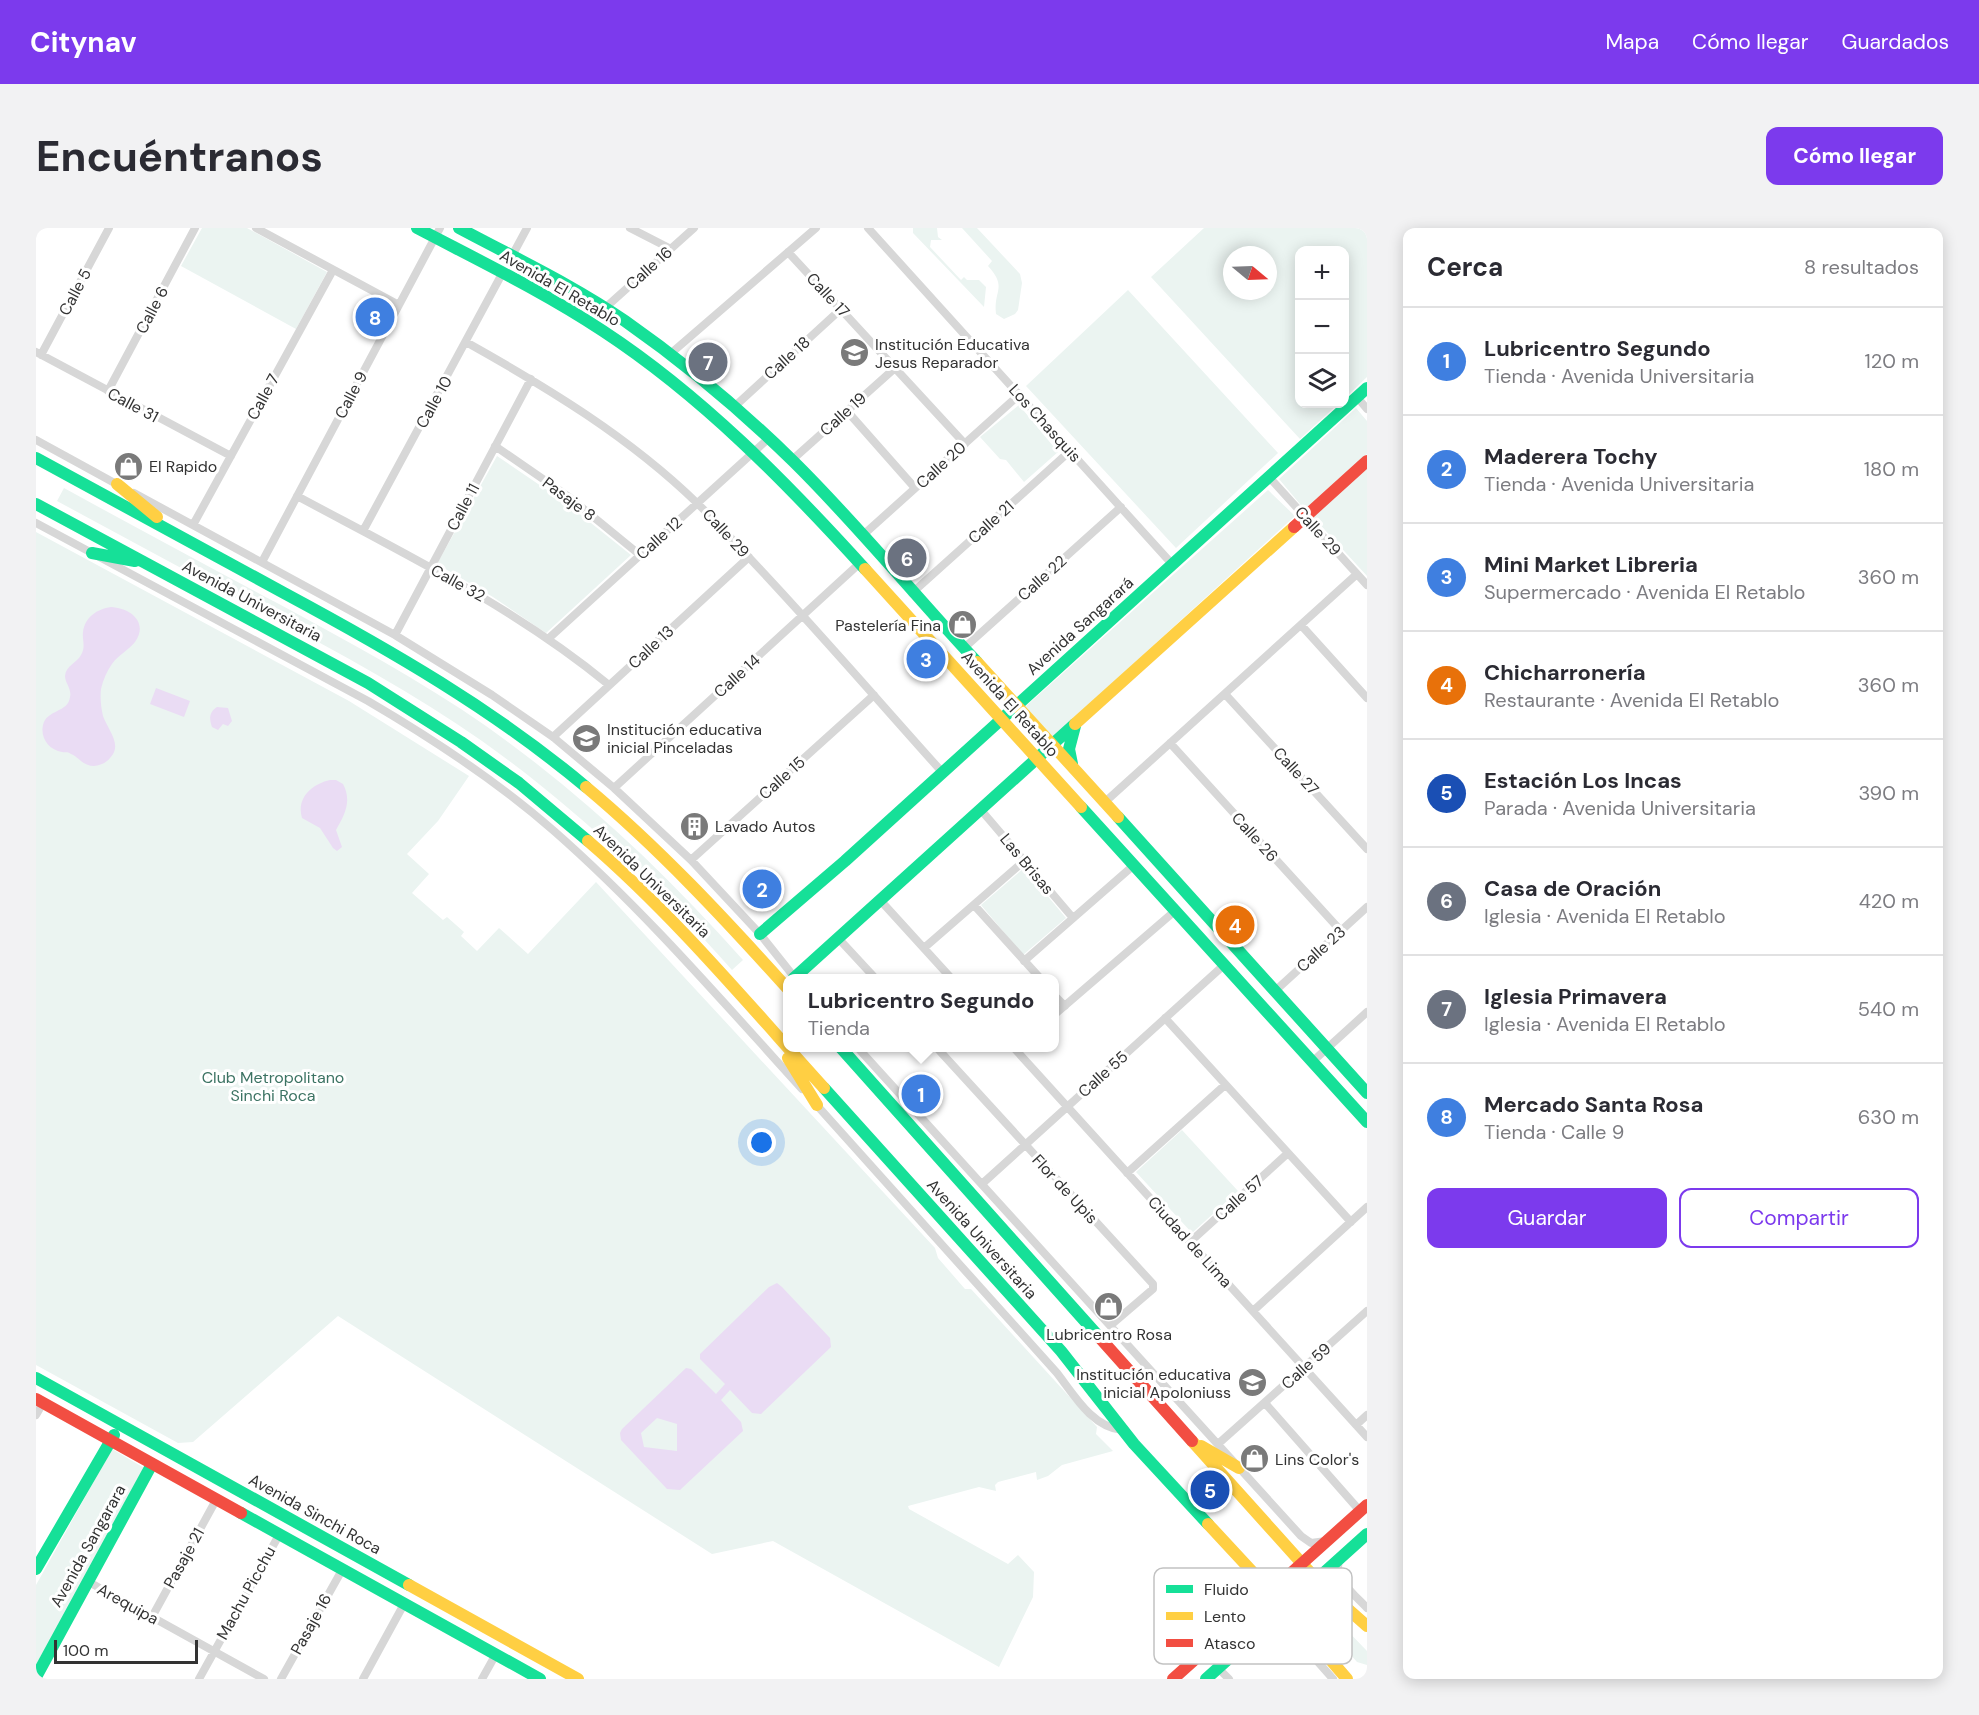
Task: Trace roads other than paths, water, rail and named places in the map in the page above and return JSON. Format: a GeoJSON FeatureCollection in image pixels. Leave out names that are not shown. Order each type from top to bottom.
{"type":"FeatureCollection","features":[{"type":"Feature","properties":{"kind":"main road","name":"Avenida El Retablo"},"geometry":{"type":"LineString","coordinates":[[417,228],[437,233],[573,311],[627,347],[723,423],[754,452],[860,563],[1367,1122]]}},
{"type":"Feature","properties":{"kind":"main road","name":"Avenida El Retablo"},"geometry":{"type":"LineString","coordinates":[[459,228],[605,308],[734,406],[769,438],[792,460],[1053,744],[1367,1093]]}},
{"type":"Feature","properties":{"kind":"main road","name":"Avenida Sangarará"},"geometry":{"type":"LineString","coordinates":[[760,934],[1002,719],[1367,388]]}},
{"type":"Feature","properties":{"kind":"main road","name":"Avenida Universitaria"},"geometry":{"type":"LineString","coordinates":[[36,458],[394,652],[528,740],[582,783],[660,853],[784,974]]}},
{"type":"Feature","properties":{"kind":"main road"},"geometry":{"type":"LineString","coordinates":[[800,974],[1367,461]]}},
{"type":"Feature","properties":{"kind":"main road"},"geometry":{"type":"LineString","coordinates":[[117,484],[173,533]]}},
{"type":"Feature","properties":{"kind":"main road","name":"Avenida Universitaria"},"geometry":{"type":"LineString","coordinates":[[36,504],[368,683],[416,712],[519,783],[613,863],[683,932],[781,1041]]}},
{"type":"Feature","properties":{"kind":"main road"},"geometry":{"type":"LineString","coordinates":[[92,553],[144,562]]}},
{"type":"Feature","properties":{"kind":"main road"},"geometry":{"type":"LineString","coordinates":[[1074,768],[1069,749],[1076,724]]}},
{"type":"Feature","properties":{"kind":"main road"},"geometry":{"type":"LineString","coordinates":[[781,1041],[783,1046]]}},
{"type":"Feature","properties":{"kind":"main road"},"geometry":{"type":"LineString","coordinates":[[786,1052],[818,1105]]}},
{"type":"Feature","properties":{"kind":"main road","name":"Avenida Universitaria"},"geometry":{"type":"LineString","coordinates":[[791,1052],[1061,1352],[1122,1430],[1247,1568]]}},
{"type":"Feature","properties":{"kind":"main road","name":"Avenida Universitaria"},"geometry":{"type":"LineString","coordinates":[[845,1052],[1307,1568]]}},
{"type":"Feature","properties":{"kind":"main road","name":"Avenida Sinchi Roca"},"geometry":{"type":"LineString","coordinates":[[36,1378],[578,1679]]}},
{"type":"Feature","properties":{"kind":"main road"},"geometry":{"type":"LineString","coordinates":[[39,1401],[540,1679]]}},
{"type":"Feature","properties":{"kind":"main road","name":"Avenida Sangarara"},"geometry":{"type":"LineString","coordinates":[[38,1560],[121,1424]]}},
{"type":"Feature","properties":{"kind":"main road"},"geometry":{"type":"LineString","coordinates":[[1189,1438],[1239,1468]]}},
{"type":"Feature","properties":{"kind":"main road","name":"Avenida Sangarara"},"geometry":{"type":"LineString","coordinates":[[36,1677],[152,1464]]}},
{"type":"Feature","properties":{"kind":"main road"},"geometry":{"type":"LineString","coordinates":[[183,1481],[191,1464]]}},
{"type":"Feature","properties":{"kind":"main road"},"geometry":{"type":"LineString","coordinates":[[1295,1568],[1364,1508]]}},
{"type":"Feature","properties":{"kind":"main road"},"geometry":{"type":"LineString","coordinates":[[1329,1568],[1367,1534]]}},
{"type":"Feature","properties":{"kind":"main road","name":"Avenida Universitaria"},"geometry":{"type":"LineString","coordinates":[[1352,1613],[1367,1626]]}},
{"type":"Feature","properties":{"kind":"main road"},"geometry":{"type":"LineString","coordinates":[[1173,1679],[1190,1664]]}},
{"type":"Feature","properties":{"kind":"main road"},"geometry":{"type":"LineString","coordinates":[[1206,1679],[1222,1664]]}},
{"type":"Feature","properties":{"kind":"main road","name":"Avenida Universitaria"},"geometry":{"type":"LineString","coordinates":[[1334,1664],[1347,1679]]}},
{"type":"Feature","properties":{"kind":"street","name":"Calle 5"},"geometry":{"type":"LineString","coordinates":[[39,354],[109,228]]}},
{"type":"Feature","properties":{"kind":"street","name":"Calle 6"},"geometry":{"type":"LineString","coordinates":[[108,391],[195,228]]}},
{"type":"Feature","properties":{"kind":"street"},"geometry":{"type":"LineString","coordinates":[[256,228],[399,305]]}},
{"type":"Feature","properties":{"kind":"street"},"geometry":{"type":"LineString","coordinates":[[512,256],[527,228]]}},
{"type":"Feature","properties":{"kind":"street"},"geometry":{"type":"LineString","coordinates":[[630,228],[670,249]]}},
{"type":"Feature","properties":{"kind":"street","name":"Calle 16"},"geometry":{"type":"LineString","coordinates":[[605,308],[694,228]]}},
{"type":"Feature","properties":{"kind":"street"},"geometry":{"type":"LineString","coordinates":[[669,355],[816,228]]}},
{"type":"Feature","properties":{"kind":"street","name":"Los Chasquis"},"geometry":{"type":"LineString","coordinates":[[868,228],[1172,564]]}},
{"type":"Feature","properties":{"kind":"street","name":"Calle 9"},"geometry":{"type":"LineString","coordinates":[[262,562],[437,233]]}},
{"type":"Feature","properties":{"kind":"street","name":"Calle 17"},"geometry":{"type":"LineString","coordinates":[[788,252],[965,444]]}},
{"type":"Feature","properties":{"kind":"street","name":"Calle 7"},"geometry":{"type":"LineString","coordinates":[[193,525],[333,270]]}},
{"type":"Feature","properties":{"kind":"street","name":"Calle 10"},"geometry":{"type":"LineString","coordinates":[[363,531],[503,272]]}},
{"type":"Feature","properties":{"kind":"street","name":"Calle 18"},"geometry":{"type":"LineString","coordinates":[[734,406],[841,309]]}},
{"type":"Feature","properties":{"kind":"street","name":"Calle 29"},"geometry":{"type":"LineString","coordinates":[[466,342],[531,379],[612,433],[697,503],[803,615],[943,772]]}},
{"type":"Feature","properties":{"kind":"street","name":"Calle 31"},"geometry":{"type":"LineString","coordinates":[[39,354],[231,456]]}},
{"type":"Feature","properties":{"kind":"street","name":"Calle 19"},"geometry":{"type":"LineString","coordinates":[[792,460],[895,368]]}},
{"type":"Feature","properties":{"kind":"street","name":"Calle 11"},"geometry":{"type":"LineString","coordinates":[[394,635],[531,379]]}},
{"type":"Feature","properties":{"kind":"street","name":"Calle 20"},"geometry":{"type":"LineString","coordinates":[[862,536],[1020,394]]}},
{"type":"Feature","properties":{"kind":"street"},"geometry":{"type":"LineString","coordinates":[[1357,398],[1367,409]]}},
{"type":"Feature","properties":{"kind":"street"},"geometry":{"type":"LineString","coordinates":[[847,411],[915,488]]}},
{"type":"Feature","properties":{"kind":"street","name":"Calle 12"},"geometry":{"type":"LineString","coordinates":[[548,639],[769,438]]}},
{"type":"Feature","properties":{"kind":"street"},"geometry":{"type":"LineString","coordinates":[[36,440],[394,635],[492,695],[553,737],[614,788],[691,860],[760,934],[787,974]]}},
{"type":"Feature","properties":{"kind":"street","name":"Pasaje 8"},"geometry":{"type":"LineString","coordinates":[[495,446],[569,497],[640,555]]}},
{"type":"Feature","properties":{"kind":"street","name":"Calle 21"},"geometry":{"type":"LineString","coordinates":[[912,593],[1070,451]]}},
{"type":"Feature","properties":{"kind":"street","name":"Calle 29"},"geometry":{"type":"LineString","coordinates":[[1269,477],[1367,585]]}},
{"type":"Feature","properties":{"kind":"street","name":"Calle 32"},"geometry":{"type":"LineString","coordinates":[[297,496],[488,599],[548,639],[609,685]]}},
{"type":"Feature","properties":{"kind":"street","name":"Calle 22"},"geometry":{"type":"LineString","coordinates":[[964,648],[1121,507]]}},
{"type":"Feature","properties":{"kind":"street","name":"Avenida Universitaria"},"geometry":{"type":"LineString","coordinates":[[36,523],[368,701],[405,723],[492,782],[546,824],[628,900],[677,951],[1057,1373],[1078,1401],[1102,1425],[1122,1430]]}},
{"type":"Feature","properties":{"kind":"street","name":"Calle 13"},"geometry":{"type":"LineString","coordinates":[[553,737],[749,557]]}},
{"type":"Feature","properties":{"kind":"street","name":"Calle 14"},"geometry":{"type":"LineString","coordinates":[[614,788],[860,563]]}},
{"type":"Feature","properties":{"kind":"street"},"geometry":{"type":"LineString","coordinates":[[1105,802],[1357,574]]}},
{"type":"Feature","properties":{"kind":"street"},"geometry":{"type":"LineString","coordinates":[[1301,625],[1367,698]]}},
{"type":"Feature","properties":{"kind":"street","name":"Calle 27"},"geometry":{"type":"LineString","coordinates":[[1225,694],[1367,849]]}},
{"type":"Feature","properties":{"kind":"street","name":"Calle 15"},"geometry":{"type":"LineString","coordinates":[[691,860],[874,695]]}},
{"type":"Feature","properties":{"kind":"street","name":"Calle 26"},"geometry":{"type":"LineString","coordinates":[[1170,744],[1341,931]]}},
{"type":"Feature","properties":{"kind":"street","name":"Las Brisas"},"geometry":{"type":"LineString","coordinates":[[981,810],[1073,918]]}},
{"type":"Feature","properties":{"kind":"street"},"geometry":{"type":"LineString","coordinates":[[924,948],[1024,861]]}},
{"type":"Feature","properties":{"kind":"street"},"geometry":{"type":"LineString","coordinates":[[1024,961],[1134,864]]}},
{"type":"Feature","properties":{"kind":"street"},"geometry":{"type":"LineString","coordinates":[[880,900],[947,974]]}},
{"type":"Feature","properties":{"kind":"street"},"geometry":{"type":"LineString","coordinates":[[974,905],[1036,974]]}},
{"type":"Feature","properties":{"kind":"street","name":"Calle 23"},"geometry":{"type":"LineString","coordinates":[[1275,991],[1367,907]]}},
{"type":"Feature","properties":{"kind":"street"},"geometry":{"type":"LineString","coordinates":[[1059,1011],[1176,910]]}},
{"type":"Feature","properties":{"kind":"street"},"geometry":{"type":"LineString","coordinates":[[838,938],[870,974]]}},
{"type":"Feature","properties":{"kind":"street","name":"Calle 55"},"geometry":{"type":"LineString","coordinates":[[983,1183],[1224,965]]}},
{"type":"Feature","properties":{"kind":"street"},"geometry":{"type":"LineString","coordinates":[[1059,1000],[1065,1006]]}},
{"type":"Feature","properties":{"kind":"street"},"geometry":{"type":"LineString","coordinates":[[1312,1062],[1367,1012]]}},
{"type":"Feature","properties":{"kind":"street"},"geometry":{"type":"LineString","coordinates":[[1165,1018],[1351,1222]]}},
{"type":"Feature","properties":{"kind":"street"},"geometry":{"type":"LineString","coordinates":[[863,1052],[1307,1541],[1317,1543],[1326,1541]]}},
{"type":"Feature","properties":{"kind":"street","name":"Flor de Upis"},"geometry":{"type":"LineString","coordinates":[[941,1052],[1153,1284],[1153,1289],[1111,1324]]}},
{"type":"Feature","properties":{"kind":"street","name":"Ciudad de Lima"},"geometry":{"type":"LineString","coordinates":[[1019,1052],[1367,1437]]}},
{"type":"Feature","properties":{"kind":"street"},"geometry":{"type":"LineString","coordinates":[[1127,1173],[1225,1085]]}},
{"type":"Feature","properties":{"kind":"street","name":"Calle 57"},"geometry":{"type":"LineString","coordinates":[[1190,1242],[1288,1154]]}},
{"type":"Feature","properties":{"kind":"street"},"geometry":{"type":"LineString","coordinates":[[1252,1311],[1367,1207]]}},
{"type":"Feature","properties":{"kind":"street","name":"Calle 59"},"geometry":{"type":"LineString","coordinates":[[1218,1444],[1367,1311]]}},
{"type":"Feature","properties":{"kind":"street"},"geometry":{"type":"LineString","coordinates":[[36,1415],[39,1401]]}},
{"type":"Feature","properties":{"kind":"street"},"geometry":{"type":"LineString","coordinates":[[1265,1403],[1364,1508]]}},
{"type":"Feature","properties":{"kind":"street"},"geometry":{"type":"LineString","coordinates":[[1356,1425],[1367,1415]]}},
{"type":"Feature","properties":{"kind":"street","name":"Pasaje 21"},"geometry":{"type":"LineString","coordinates":[[152,1617],[216,1500]]}},
{"type":"Feature","properties":{"kind":"street","name":"Machu Picchu"},"geometry":{"type":"LineString","coordinates":[[199,1679],[279,1535]]}},
{"type":"Feature","properties":{"kind":"street"},"geometry":{"type":"LineString","coordinates":[[1338,1568],[1342,1556]]}},
{"type":"Feature","properties":{"kind":"street","name":"Pasaje 16"},"geometry":{"type":"LineString","coordinates":[[281,1679],[342,1570]]}},
{"type":"Feature","properties":{"kind":"street","name":"Arequipa"},"geometry":{"type":"LineString","coordinates":[[87,1581],[264,1679]]}},
{"type":"Feature","properties":{"kind":"street"},"geometry":{"type":"LineString","coordinates":[[1352,1591],[1367,1608]]}},
{"type":"Feature","properties":{"kind":"street"},"geometry":{"type":"LineString","coordinates":[[363,1679],[404,1604]]}},
{"type":"Feature","properties":{"kind":"street"},"geometry":{"type":"LineString","coordinates":[[482,1679],[496,1654]]}},
{"type":"Feature","properties":{"kind":"street"},"geometry":{"type":"LineString","coordinates":[[1319,1664],[1333,1679]]}},
{"type":"Feature","properties":{"kind":"street"},"geometry":{"type":"LineString","coordinates":[[1218,1668],[1229,1679]]}},
{"type":"Feature","properties":{"kind":"place","name":"Mercado Santa Rosa"},"geometry":{"type":"Point","coordinates":[375,317]}},
{"type":"Feature","properties":{"kind":"place","name":"Institución Educativa Jesus Reparador"},"geometry":{"type":"Point","coordinates":[854,353]}},
{"type":"Feature","properties":{"kind":"place","name":"Iglesia Primavera"},"geometry":{"type":"Point","coordinates":[708,362]}},
{"type":"Feature","properties":{"kind":"place","name":"El Rapido"},"geometry":{"type":"Point","coordinates":[128,466]}},
{"type":"Feature","properties":{"kind":"place","name":"Casa de Oración"},"geometry":{"type":"Point","coordinates":[907,558]}},
{"type":"Feature","properties":{"kind":"place","name":"Pastelería Fina"},"geometry":{"type":"Point","coordinates":[962,625]}},
{"type":"Feature","properties":{"kind":"place","name":"Mini Market Libreria"},"geometry":{"type":"Point","coordinates":[926,659]}},
{"type":"Feature","properties":{"kind":"place","name":"Institución educativa inicial Pinceladas"},"geometry":{"type":"Point","coordinates":[586,738]}},
{"type":"Feature","properties":{"kind":"place","name":"Lavado Autos"},"geometry":{"type":"Point","coordinates":[694,826]}},
{"type":"Feature","properties":{"kind":"place","name":"Maderera Tochy"},"geometry":{"type":"Point","coordinates":[762,889]}},
{"type":"Feature","properties":{"kind":"place","name":"Chicharronería"},"geometry":{"type":"Point","coordinates":[1235,925]}},
{"type":"Feature","properties":{"kind":"place","name":"Lubricentro Segundo"},"geometry":{"type":"Point","coordinates":[921,1094]}},
{"type":"Feature","properties":{"kind":"place","name":"Lubricentro Rosa"},"geometry":{"type":"Point","coordinates":[1109,1306]}},
{"type":"Feature","properties":{"kind":"place","name":"Institución educativa inicial Apoloniuss"},"geometry":{"type":"Point","coordinates":[1252,1383]}},
{"type":"Feature","properties":{"kind":"place","name":"Lins Color's"},"geometry":{"type":"Point","coordinates":[1254,1459]}},
{"type":"Feature","properties":{"kind":"place","name":"Estación Los Incas"},"geometry":{"type":"Point","coordinates":[1210,1490]}},
{"type":"Feature","properties":{"kind":"park label","name":"Club Metropolitano Sinchi Roca"},"geometry":{"type":"Point","coordinates":[273,1086]}}]}
